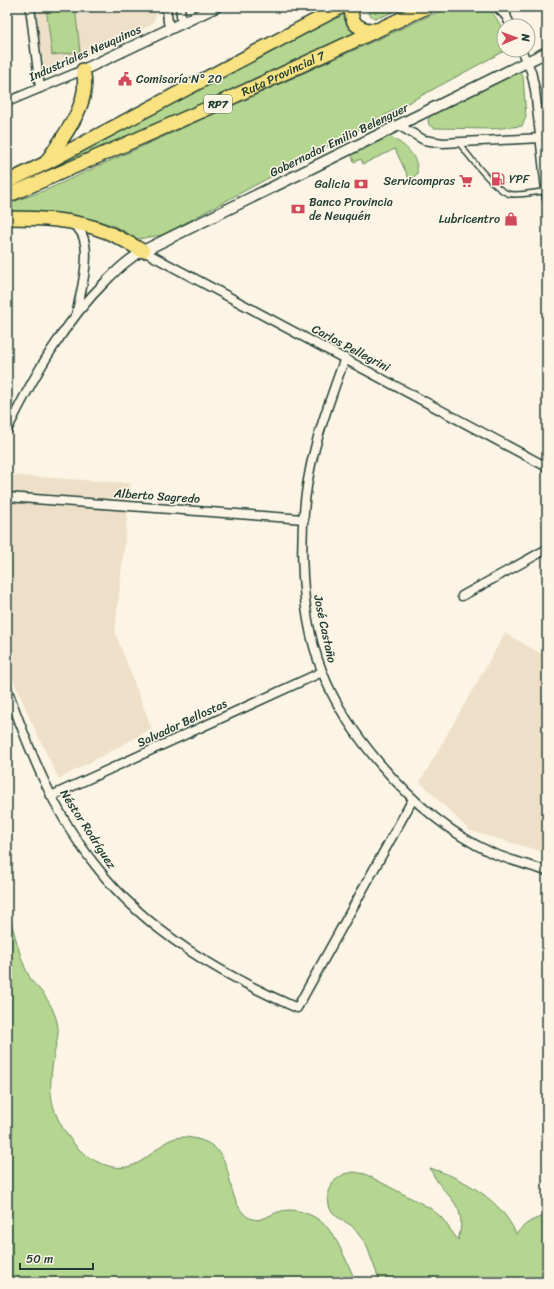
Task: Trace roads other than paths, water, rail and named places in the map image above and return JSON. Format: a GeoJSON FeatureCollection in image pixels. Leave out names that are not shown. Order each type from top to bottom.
{"type":"FeatureCollection","features":[{"type":"Feature","properties":{"kind":"highway","name":"RP7"},"geometry":{"type":"LineString","coordinates":[[7,182],[46,163],[340,7]]}},
{"type":"Feature","properties":{"kind":"highway"},"geometry":{"type":"LineString","coordinates":[[352,7],[352,18],[356,26],[363,30],[380,30]]}},
{"type":"Feature","properties":{"kind":"highway","name":"Ruta Provincial 7"},"geometry":{"type":"LineString","coordinates":[[7,196],[212,108],[427,7]]}},
{"type":"Feature","properties":{"kind":"highway"},"geometry":{"type":"LineString","coordinates":[[46,163],[75,117],[82,101],[85,84],[83,70]]}},
{"type":"Feature","properties":{"kind":"highway"},"geometry":{"type":"LineString","coordinates":[[7,218],[67,222],[87,225],[106,232],[142,251]]}},
{"type":"Feature","properties":{"kind":"street"},"geometry":{"type":"LineString","coordinates":[[30,7],[40,88]]}},
{"type":"Feature","properties":{"kind":"street"},"geometry":{"type":"LineString","coordinates":[[166,7],[169,29]]}},
{"type":"Feature","properties":{"kind":"street"},"geometry":{"type":"LineString","coordinates":[[180,7],[182,23]]}},
{"type":"Feature","properties":{"kind":"street","name":"Industriales Neuquinos"},"geometry":{"type":"LineString","coordinates":[[7,102],[83,70],[216,7]]}},
{"type":"Feature","properties":{"kind":"street"},"geometry":{"type":"LineString","coordinates":[[497,7],[506,11]]}},
{"type":"Feature","properties":{"kind":"street","name":"Gobernador Emilio Belenguer"},"geometry":{"type":"LineString","coordinates":[[142,251],[547,52]]}},
{"type":"Feature","properties":{"kind":"street"},"geometry":{"type":"LineString","coordinates":[[524,58],[535,90],[547,195]]}},
{"type":"Feature","properties":{"kind":"street"},"geometry":{"type":"LineString","coordinates":[[398,125],[424,140],[443,143],[541,138]]}},
{"type":"Feature","properties":{"kind":"street"},"geometry":{"type":"LineString","coordinates":[[67,222],[81,231],[86,245],[85,265],[77,312]]}},
{"type":"Feature","properties":{"kind":"street"},"geometry":{"type":"LineString","coordinates":[[7,430],[39,370],[77,312],[122,265],[131,257],[142,251]]}},
{"type":"Feature","properties":{"kind":"street","name":"Carlos Pellegrini"},"geometry":{"type":"LineString","coordinates":[[142,251],[547,467]]}},
{"type":"Feature","properties":{"kind":"street","name":"José Castaño"},"geometry":{"type":"LineString","coordinates":[[345,358],[314,450],[304,519],[304,588],[315,649],[322,672],[348,723],[370,752],[413,799],[438,821],[463,838],[491,852],[547,871]]}},
{"type":"Feature","properties":{"kind":"street","name":"Alberto Sagredo"},"geometry":{"type":"LineString","coordinates":[[7,497],[304,519]]}},
{"type":"Feature","properties":{"kind":"street"},"geometry":{"type":"LineString","coordinates":[[462,596],[547,549]]}},
{"type":"Feature","properties":{"kind":"street","name":"Salvador Bellostas"},"geometry":{"type":"LineString","coordinates":[[51,796],[322,672]]}},
{"type":"Feature","properties":{"kind":"street","name":"Néstor Rodríguez"},"geometry":{"type":"LineString","coordinates":[[7,688],[36,764],[51,796],[96,866],[124,898],[154,924],[220,970],[260,992],[297,1008],[413,799]]}},
{"type":"Feature","properties":{"kind":"lane"},"geometry":{"type":"LineString","coordinates":[[459,143],[480,170],[505,192],[514,194],[547,195]]}},
{"type":"Feature","properties":{"kind":"place","name":"Comisaría N° 20"},"geometry":{"type":"Point","coordinates":[125,79]}},
{"type":"Feature","properties":{"kind":"place","name":"YPF"},"geometry":{"type":"Point","coordinates":[498,179]}},
{"type":"Feature","properties":{"kind":"place","name":"Servicompras"},"geometry":{"type":"Point","coordinates":[466,181]}},
{"type":"Feature","properties":{"kind":"place","name":"Galicia"},"geometry":{"type":"Point","coordinates":[361,184]}},
{"type":"Feature","properties":{"kind":"place","name":"Banco Provincia de Neuquén"},"geometry":{"type":"Point","coordinates":[298,209]}},
{"type":"Feature","properties":{"kind":"place","name":"Lubricentro"},"geometry":{"type":"Point","coordinates":[511,219]}}]}
